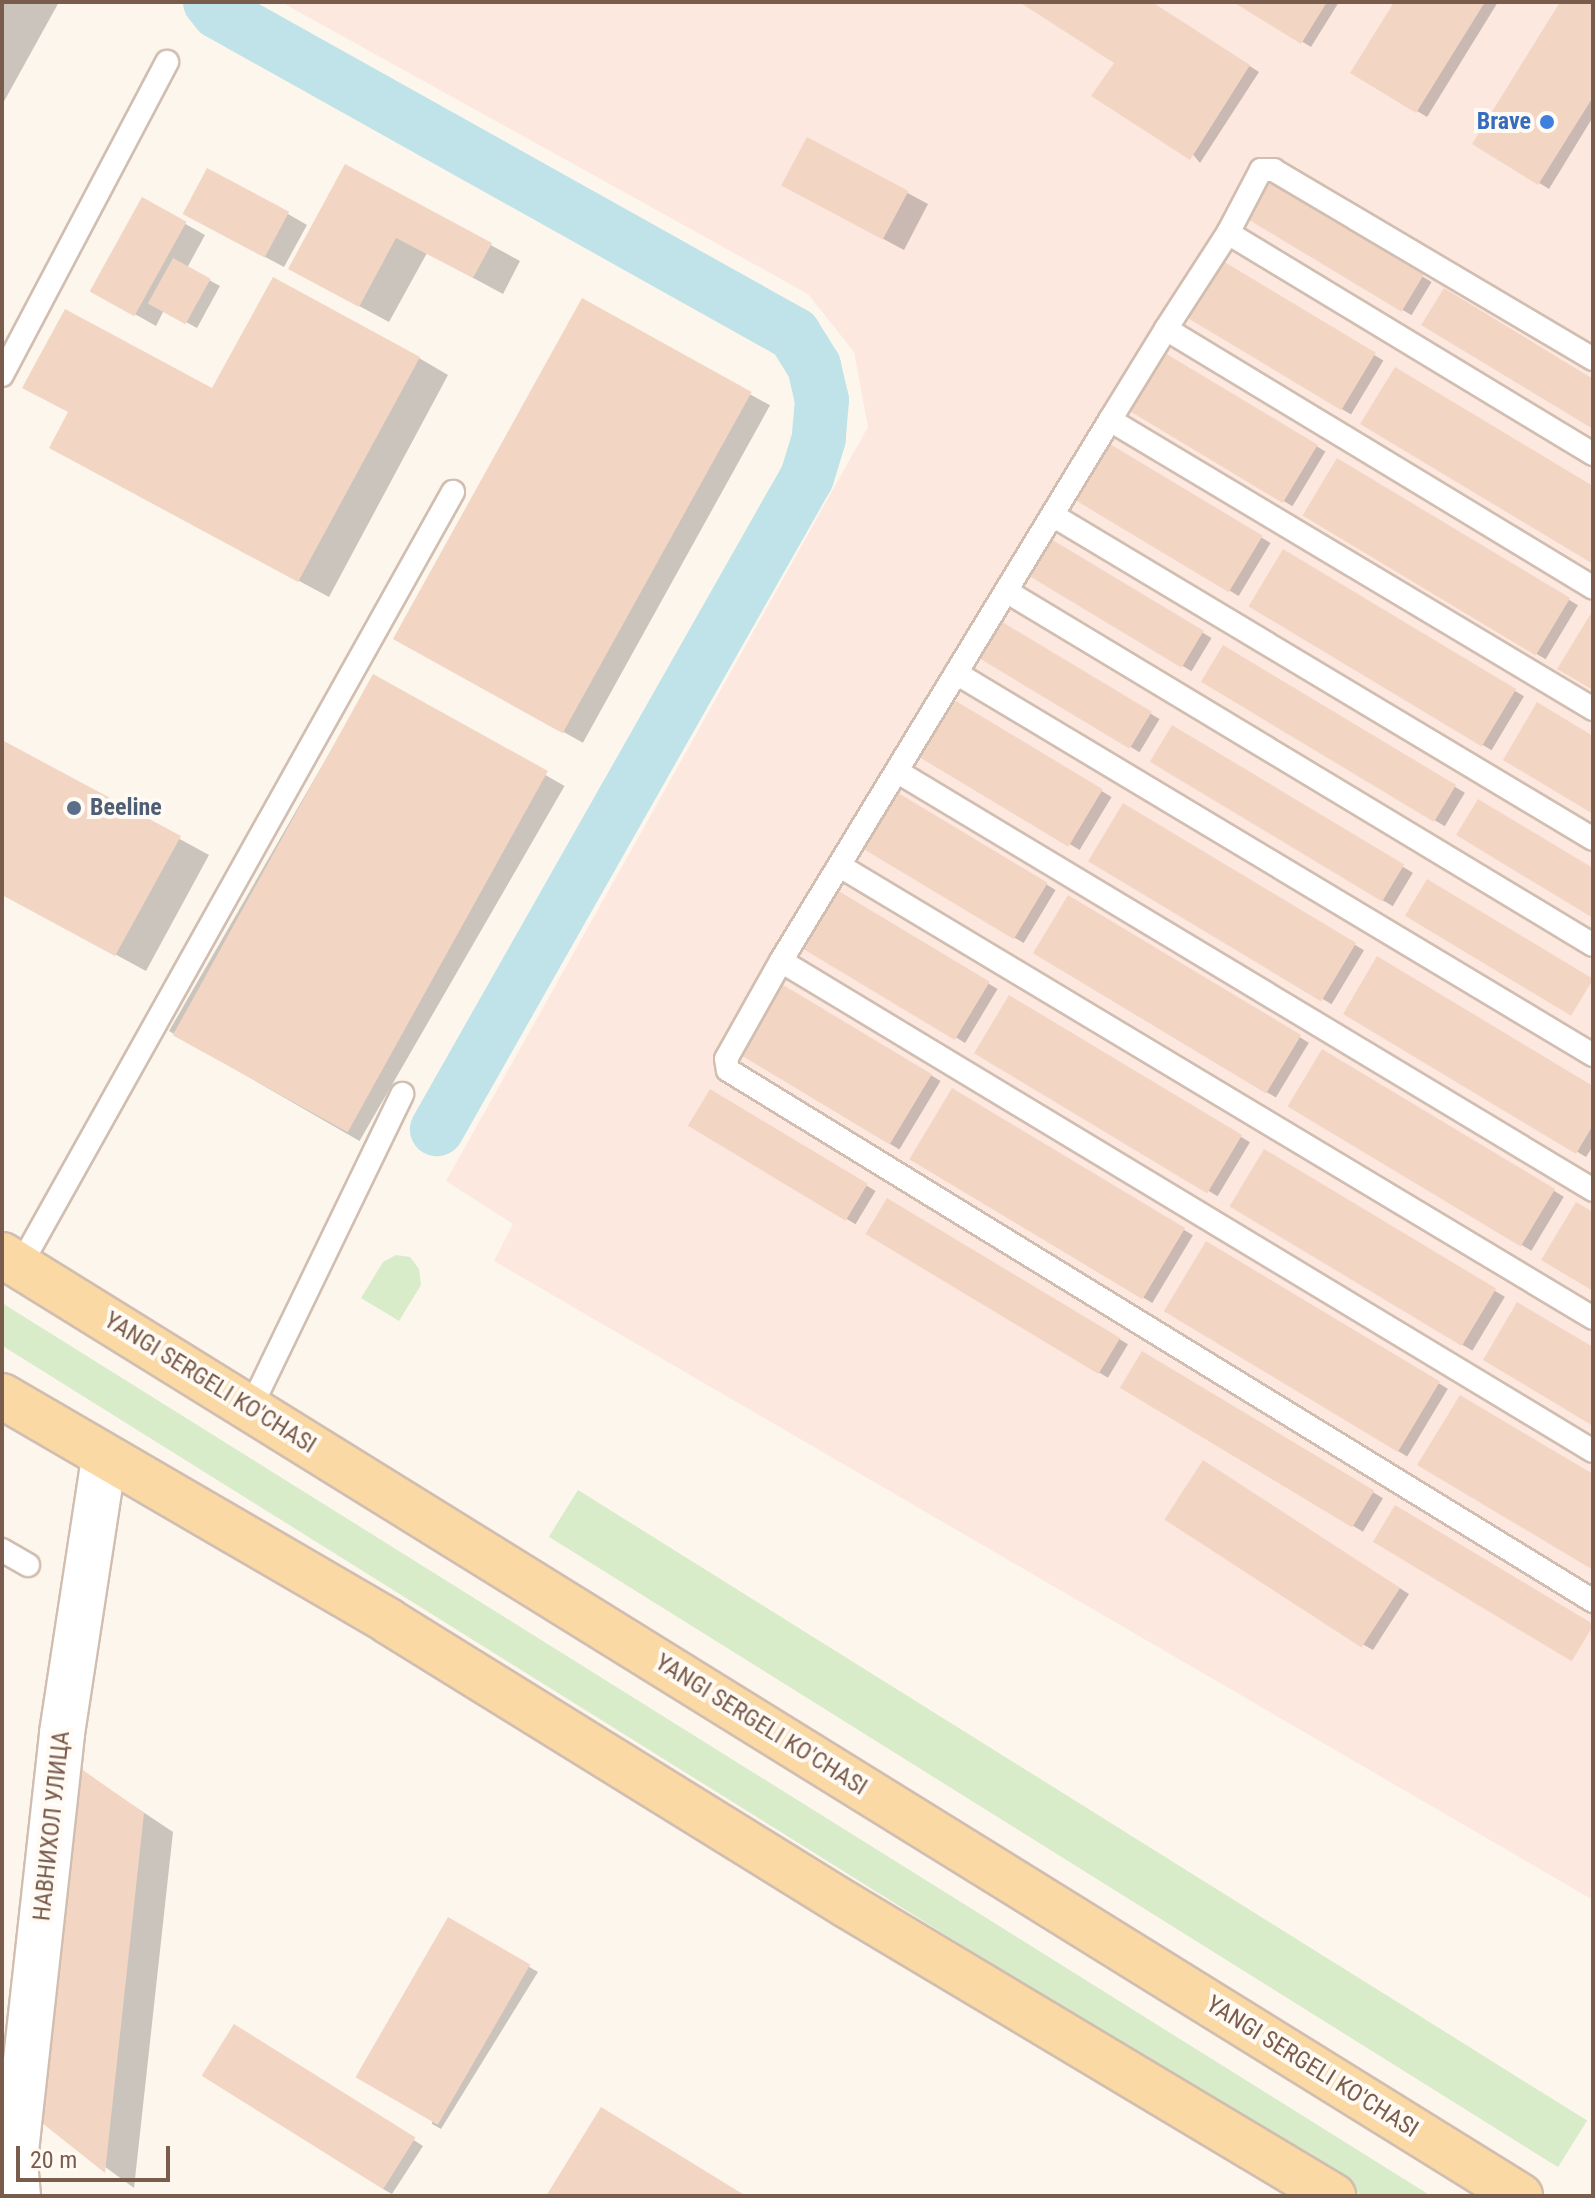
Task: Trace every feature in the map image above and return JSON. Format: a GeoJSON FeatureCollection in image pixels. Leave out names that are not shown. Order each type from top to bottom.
{"type":"FeatureCollection","features":[{"type":"Feature","properties":{"kind":"main road","name":"YANGI SERGELI KO'CHASI"},"geometry":{"type":"LineString","coordinates":[[11,1261],[1520,2196]]}},
{"type":"Feature","properties":{"kind":"main road"},"geometry":{"type":"LineString","coordinates":[[2,1396],[388,1621],[845,1904],[1333,2196]]}},
{"type":"Feature","properties":{"kind":"street","name":"НАВНИХОЛ УЛИЦА"},"geometry":{"type":"LineString","coordinates":[[12,2169],[62,1733],[104,1458]]}},
{"type":"Feature","properties":{"kind":"lane"},"geometry":{"type":"LineString","coordinates":[[2,375],[167,62]]}},
{"type":"Feature","properties":{"kind":"lane"},"geometry":{"type":"LineString","coordinates":[[1593,359],[1274,170],[1261,170],[1228,233],[956,673],[781,961],[726,1059],[735,1078],[1593,1601]]}},
{"type":"Feature","properties":{"kind":"lane"},"geometry":{"type":"LineString","coordinates":[[1228,233],[1593,454]]}},
{"type":"Feature","properties":{"kind":"lane"},"geometry":{"type":"LineString","coordinates":[[1166,329],[1593,588]]}},
{"type":"Feature","properties":{"kind":"lane"},"geometry":{"type":"LineString","coordinates":[[1110,420],[1593,709]]}},
{"type":"Feature","properties":{"kind":"lane"},"geometry":{"type":"LineString","coordinates":[[11,1261],[453,492]]}},
{"type":"Feature","properties":{"kind":"lane"},"geometry":{"type":"LineString","coordinates":[[1054,516],[1593,839]]}},
{"type":"Feature","properties":{"kind":"lane"},"geometry":{"type":"LineString","coordinates":[[1006,591],[1593,945]]}},
{"type":"Feature","properties":{"kind":"lane"},"geometry":{"type":"LineString","coordinates":[[956,673],[1593,1055]]}},
{"type":"Feature","properties":{"kind":"lane"},"geometry":{"type":"LineString","coordinates":[[898,772],[1593,1190]]}},
{"type":"Feature","properties":{"kind":"lane"},"geometry":{"type":"LineString","coordinates":[[840,866],[1593,1318]]}},
{"type":"Feature","properties":{"kind":"lane"},"geometry":{"type":"LineString","coordinates":[[781,961],[1593,1451]]}},
{"type":"Feature","properties":{"kind":"lane"},"geometry":{"type":"LineString","coordinates":[[250,1409],[402,1094]]}},
{"type":"Feature","properties":{"kind":"lane"},"geometry":{"type":"LineString","coordinates":[[2,1550],[28,1565]]}},
{"type":"Feature","properties":{"kind":"shaded area"},"geometry":{"type":"Polygon","coordinates":[[[281,2],[1593,2],[1593,1900],[494,1261],[513,1224],[446,1181],[868,427],[854,352],[808,294],[281,2]]]}},
{"type":"Feature","properties":{"kind":"green space"},"geometry":{"type":"Polygon","coordinates":[[[396,1255],[410,1257],[419,1269],[421,1285],[399,1321],[361,1298],[383,1262],[396,1255]]]}},
{"type":"Feature","properties":{"kind":"green space"},"geometry":{"type":"Polygon","coordinates":[[[2,1303],[1431,2196],[1363,2196],[2,1345],[2,1303]]]}},
{"type":"Feature","properties":{"kind":"green space"},"geometry":{"type":"Polygon","coordinates":[[[578,1490],[1587,2121],[1558,2167],[549,1537],[578,1490]]]}},
{"type":"Feature","properties":{"kind":"building"},"geometry":{"type":"Polygon","coordinates":[[[1019,2],[1152,2],[1250,65],[1190,160],[1091,96],[1114,63],[1019,2]]]}},
{"type":"Feature","properties":{"kind":"building"},"geometry":{"type":"Polygon","coordinates":[[[1233,2],[1327,2],[1301,44],[1233,2]]]}},
{"type":"Feature","properties":{"kind":"building"},"geometry":{"type":"Polygon","coordinates":[[[1394,2],[1485,2],[1416,113],[1350,73],[1394,2]]]}},
{"type":"Feature","properties":{"kind":"building"},"geometry":{"type":"Polygon","coordinates":[[[1560,2],[1593,2],[1593,97],[1538,185],[1472,144],[1560,2]]]}},
{"type":"Feature","properties":{"kind":"building"},"geometry":{"type":"Polygon","coordinates":[[[807,137],[909,191],[883,240],[781,186],[807,137]]]}},
{"type":"Feature","properties":{"kind":"building"},"geometry":{"type":"Polygon","coordinates":[[[345,164],[492,243],[473,278],[396,238],[359,307],[288,269],[345,164]]]}},
{"type":"Feature","properties":{"kind":"building"},"geometry":{"type":"Polygon","coordinates":[[[207,168],[289,212],[265,258],[183,214],[207,168]]]}},
{"type":"Feature","properties":{"kind":"building"},"geometry":{"type":"Polygon","coordinates":[[[1266,180],[1424,275],[1402,312],[1244,217],[1266,180]]]}},
{"type":"Feature","properties":{"kind":"building"},"geometry":{"type":"Polygon","coordinates":[[[142,197],[187,222],[134,316],[90,291],[142,197]]]}},
{"type":"Feature","properties":{"kind":"building"},"geometry":{"type":"Polygon","coordinates":[[[173,258],[211,279],[185,324],[148,303],[173,258]]]}},
{"type":"Feature","properties":{"kind":"building"},"geometry":{"type":"Polygon","coordinates":[[[1218,258],[1376,353],[1341,410],[1183,315],[1218,258]]]}},
{"type":"Feature","properties":{"kind":"building"},"geometry":{"type":"Polygon","coordinates":[[[273,277],[420,357],[298,582],[49,448],[68,412],[22,388],[65,309],[212,388],[273,277]]]}},
{"type":"Feature","properties":{"kind":"building"},"geometry":{"type":"Polygon","coordinates":[[[1444,288],[1593,379],[1593,429],[1421,325],[1444,288]]]}},
{"type":"Feature","properties":{"kind":"building"},"geometry":{"type":"Polygon","coordinates":[[[582,298],[752,392],[563,733],[393,639],[582,298]]]}},
{"type":"Feature","properties":{"kind":"building"},"geometry":{"type":"Polygon","coordinates":[[[1160,350],[1318,445],[1283,503],[1125,408],[1160,350]]]}},
{"type":"Feature","properties":{"kind":"building"},"geometry":{"type":"Polygon","coordinates":[[[1395,367],[1593,486],[1593,564],[1360,424],[1395,367]]]}},
{"type":"Feature","properties":{"kind":"building"},"geometry":{"type":"Polygon","coordinates":[[[1105,441],[1263,536],[1229,592],[1071,498],[1105,441]]]}},
{"type":"Feature","properties":{"kind":"building"},"geometry":{"type":"Polygon","coordinates":[[[1337,458],[1570,598],[1536,656],[1302,515],[1337,458]]]}},
{"type":"Feature","properties":{"kind":"building"},"geometry":{"type":"Polygon","coordinates":[[[1046,536],[1204,631],[1182,668],[1024,573],[1046,536]]]}},
{"type":"Feature","properties":{"kind":"building"},"geometry":{"type":"Polygon","coordinates":[[[1283,549],[1516,689],[1482,747],[1248,606],[1283,549]]]}},
{"type":"Feature","properties":{"kind":"building"},"geometry":{"type":"Polygon","coordinates":[[[1593,610],[1593,690],[1557,669],[1593,610]]]}},
{"type":"Feature","properties":{"kind":"building"},"geometry":{"type":"Polygon","coordinates":[[[994,617],[1152,712],[1130,749],[972,654],[994,617]]]}},
{"type":"Feature","properties":{"kind":"building"},"geometry":{"type":"Polygon","coordinates":[[[1223,645],[1456,785],[1434,822],[1201,682],[1223,645]]]}},
{"type":"Feature","properties":{"kind":"building"},"geometry":{"type":"Polygon","coordinates":[[[373,674],[548,771],[348,1132],[173,1035],[373,674]]]}},
{"type":"Feature","properties":{"kind":"building"},"geometry":{"type":"Polygon","coordinates":[[[946,695],[1103,789],[1068,847],[911,752],[946,695]]]}},
{"type":"Feature","properties":{"kind":"building"},"geometry":{"type":"Polygon","coordinates":[[[1537,702],[1593,736],[1593,814],[1503,760],[1537,702]]]}},
{"type":"Feature","properties":{"kind":"building"},"geometry":{"type":"Polygon","coordinates":[[[1172,725],[1404,865],[1382,901],[1150,762],[1172,725]]]}},
{"type":"Feature","properties":{"kind":"building"},"geometry":{"type":"Polygon","coordinates":[[[2,740],[181,836],[115,956],[2,895],[2,740]]]}},
{"type":"Feature","properties":{"kind":"building"},"geometry":{"type":"Polygon","coordinates":[[[890,788],[1048,883],[1014,939],[856,845],[890,788]]]}},
{"type":"Feature","properties":{"kind":"building"},"geometry":{"type":"Polygon","coordinates":[[[1478,799],[1593,868],[1593,918],[1456,835],[1478,799]]]}},
{"type":"Feature","properties":{"kind":"building"},"geometry":{"type":"Polygon","coordinates":[[[1123,803],[1356,943],[1321,1001],[1088,861],[1123,803]]]}},
{"type":"Feature","properties":{"kind":"building"},"geometry":{"type":"Polygon","coordinates":[[[1427,879],[1593,979],[1571,1016],[1405,916],[1427,879]]]}},
{"type":"Feature","properties":{"kind":"building"},"geometry":{"type":"Polygon","coordinates":[[[832,887],[990,982],[955,1040],[797,945],[832,887]]]}},
{"type":"Feature","properties":{"kind":"building"},"geometry":{"type":"Polygon","coordinates":[[[1068,895],[1301,1035],[1266,1093],[1033,953],[1068,895]]]}},
{"type":"Feature","properties":{"kind":"building"},"geometry":{"type":"Polygon","coordinates":[[[1377,956],[1593,1086],[1593,1125],[1576,1154],[1343,1014],[1377,956]]]}},
{"type":"Feature","properties":{"kind":"building"},"geometry":{"type":"Polygon","coordinates":[[[775,980],[932,1074],[890,1145],[733,1050],[775,980]]]}},
{"type":"Feature","properties":{"kind":"building"},"geometry":{"type":"Polygon","coordinates":[[[1009,995],[1242,1135],[1207,1193],[974,1053],[1009,995]]]}},
{"type":"Feature","properties":{"kind":"building"},"geometry":{"type":"Polygon","coordinates":[[[1322,1049],[1555,1189],[1521,1247],[1287,1106],[1322,1049]]]}},
{"type":"Feature","properties":{"kind":"building"},"geometry":{"type":"Polygon","coordinates":[[[952,1088],[1185,1228],[1142,1299],[909,1159],[952,1088]]]}},
{"type":"Feature","properties":{"kind":"building"},"geometry":{"type":"Polygon","coordinates":[[[710,1089],[868,1184],[846,1221],[688,1126],[710,1089]]]}},
{"type":"Feature","properties":{"kind":"building"},"geometry":{"type":"Polygon","coordinates":[[[1264,1149],[1496,1289],[1462,1346],[1229,1206],[1264,1149]]]}},
{"type":"Feature","properties":{"kind":"building"},"geometry":{"type":"Polygon","coordinates":[[[887,1198],[1120,1338],[1099,1374],[865,1234],[887,1198]]]}},
{"type":"Feature","properties":{"kind":"building"},"geometry":{"type":"Polygon","coordinates":[[[1576,1202],[1593,1212],[1593,1291],[1541,1260],[1576,1202]]]}},
{"type":"Feature","properties":{"kind":"building"},"geometry":{"type":"Polygon","coordinates":[[[1206,1241],[1440,1382],[1398,1452],[1164,1311],[1206,1241]]]}},
{"type":"Feature","properties":{"kind":"building"},"geometry":{"type":"Polygon","coordinates":[[[1517,1302],[1593,1347],[1593,1426],[1483,1360],[1517,1302]]]}},
{"type":"Feature","properties":{"kind":"building"},"geometry":{"type":"Polygon","coordinates":[[[1142,1351],[1374,1491],[1352,1527],[1120,1388],[1142,1351]]]}},
{"type":"Feature","properties":{"kind":"building"},"geometry":{"type":"Polygon","coordinates":[[[1460,1395],[1593,1474],[1593,1570],[1417,1465],[1460,1395]]]}},
{"type":"Feature","properties":{"kind":"building"},"geometry":{"type":"Polygon","coordinates":[[[1203,1460],[1400,1588],[1361,1648],[1164,1520],[1203,1460]]]}},
{"type":"Feature","properties":{"kind":"building"},"geometry":{"type":"Polygon","coordinates":[[[1395,1505],[1593,1624],[1572,1661],[1373,1542],[1395,1505]]]}},
{"type":"Feature","properties":{"kind":"building"},"geometry":{"type":"Polygon","coordinates":[[[70,1761],[144,1813],[105,2173],[32,2115],[70,1761]]]}},
{"type":"Feature","properties":{"kind":"building"},"geometry":{"type":"Polygon","coordinates":[[[448,1917],[530,1964],[438,2125],[356,2077],[448,1917]]]}},
{"type":"Feature","properties":{"kind":"building"},"geometry":{"type":"Polygon","coordinates":[[[234,2024],[415,2137],[383,2189],[202,2076],[234,2024]]]}},
{"type":"Feature","properties":{"kind":"building"},"geometry":{"type":"Polygon","coordinates":[[[601,2107],[746,2196],[546,2196],[601,2107]]]}},
{"type":"Feature","properties":{"kind":"waterway"},"geometry":{"type":"LineString","coordinates":[[210,2],[218,12],[794,334],[814,366],[822,400],[819,438],[807,477],[437,1129]]}},
{"type":"Feature","properties":{"kind":"place","name":"Brave"},"geometry":{"type":"Point","coordinates":[1547,122]}},
{"type":"Feature","properties":{"kind":"place","name":"Beeline"},"geometry":{"type":"Point","coordinates":[74,808]}}]}
